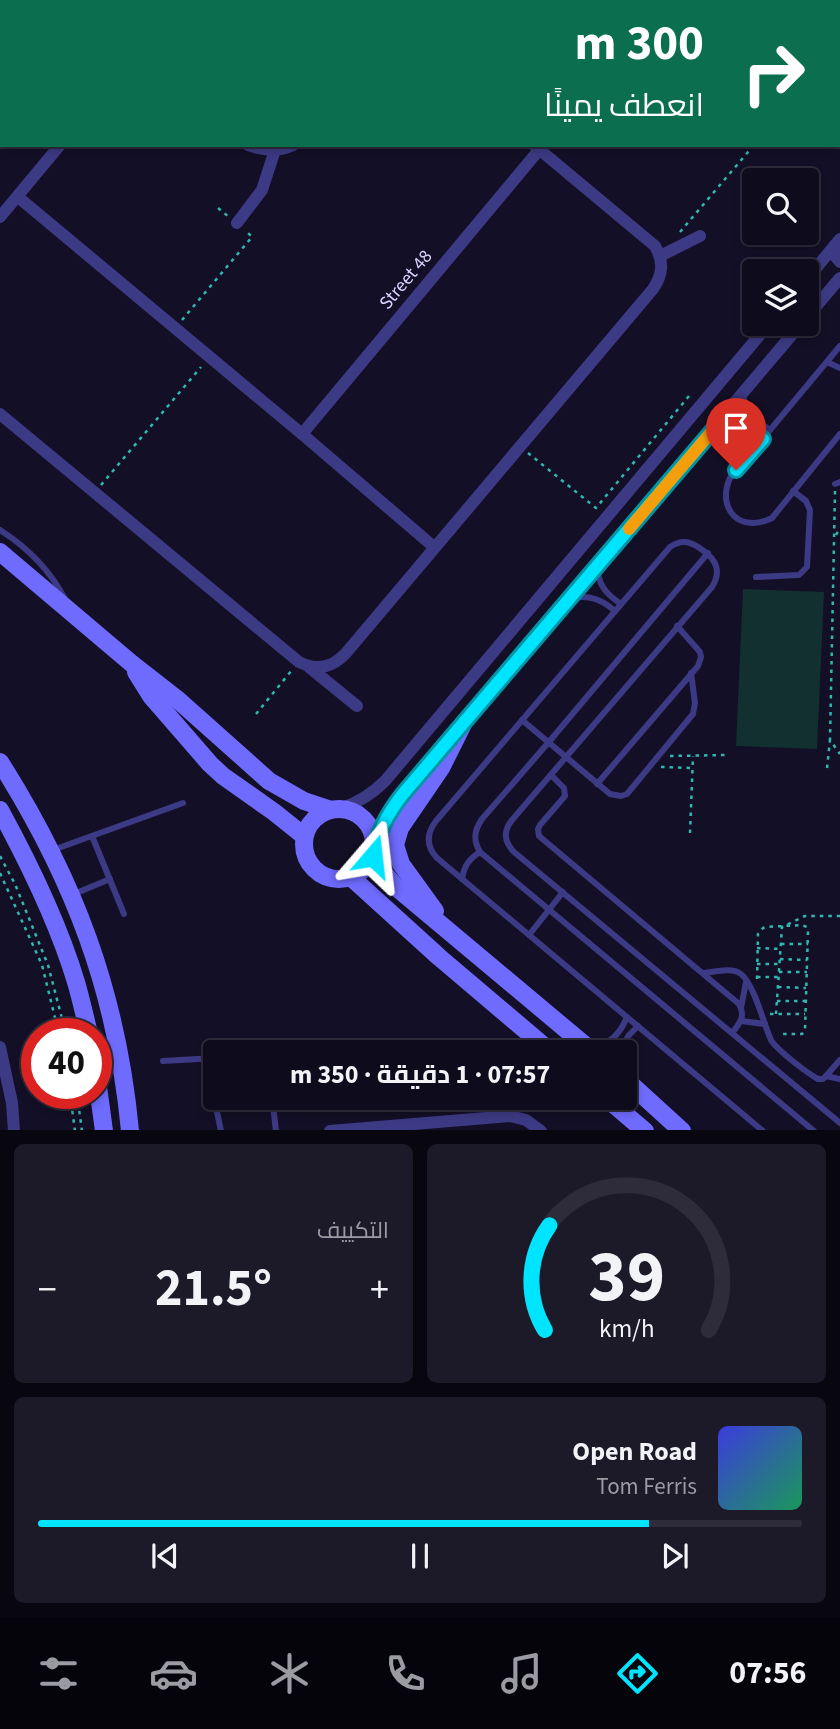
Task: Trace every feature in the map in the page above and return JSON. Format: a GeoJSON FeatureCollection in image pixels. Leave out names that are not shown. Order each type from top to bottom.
{"type":"FeatureCollection","features":[{"type":"Feature","properties":{"kind":"street"},"geometry":{"type":"LineString","coordinates":[[0,217],[58,147]]}},
{"type":"Feature","properties":{"kind":"street"},"geometry":{"type":"LineString","coordinates":[[254,147],[275,150],[286,147]]}},
{"type":"Feature","properties":{"kind":"street"},"geometry":{"type":"LineString","coordinates":[[303,664],[319,668],[339,661],[660,279],[662,267],[655,246],[537,148]]}},
{"type":"Feature","properties":{"kind":"street","name":"Street 48"},"geometry":{"type":"LineString","coordinates":[[302,434],[537,148]]}},
{"type":"Feature","properties":{"kind":"street"},"geometry":{"type":"LineString","coordinates":[[237,223],[262,190],[275,150]]}},
{"type":"Feature","properties":{"kind":"street"},"geometry":{"type":"LineString","coordinates":[[18,197],[434,547]]}},
{"type":"Feature","properties":{"kind":"street"},"geometry":{"type":"LineString","coordinates":[[660,256],[700,236]]}},
{"type":"Feature","properties":{"kind":"street"},"geometry":{"type":"LineString","coordinates":[[838,242],[835,256],[840,262]]}},
{"type":"Feature","properties":{"kind":"street"},"geometry":{"type":"LineString","coordinates":[[819,265],[838,242]]}},
{"type":"Feature","properties":{"kind":"street"},"geometry":{"type":"LineString","coordinates":[[819,303],[840,278]]}},
{"type":"Feature","properties":{"kind":"street"},"geometry":{"type":"LineString","coordinates":[[759,336],[385,781],[358,803],[317,815],[309,824],[304,836],[304,851],[310,865],[321,875],[335,879],[352,878],[368,865],[392,808],[792,336]]}},
{"type":"Feature","properties":{"kind":"street"},"geometry":{"type":"LineString","coordinates":[[0,414],[357,706]]}},
{"type":"Feature","properties":{"kind":"street"},"geometry":{"type":"LineString","coordinates":[[0,552],[177,699],[270,781],[304,801],[355,811],[365,819],[372,830],[374,850],[384,873],[396,887],[579,1040]]}},
{"type":"Feature","properties":{"kind":"street"},"geometry":{"type":"LineString","coordinates":[[131,663],[150,696],[210,764],[304,836]]}},
{"type":"Feature","properties":{"kind":"street"},"geometry":{"type":"LineString","coordinates":[[451,934],[401,864],[395,845],[400,828],[440,768],[463,724]]}},
{"type":"Feature","properties":{"kind":"street"},"geometry":{"type":"LineString","coordinates":[[0,762],[51,850],[72,895],[96,959],[114,1025],[130,1130]]}},
{"type":"Feature","properties":{"kind":"street"},"geometry":{"type":"LineString","coordinates":[[0,810],[26,857],[52,916],[75,980],[85,1018]]}},
{"type":"Feature","properties":{"kind":"street"},"geometry":{"type":"LineString","coordinates":[[352,878],[537,1040]]}},
{"type":"Feature","properties":{"kind":"street"},"geometry":{"type":"LineString","coordinates":[[0,1047],[12,1102],[14,1130]]}},
{"type":"Feature","properties":{"kind":"street"},"geometry":{"type":"LineString","coordinates":[[637,1090],[682,1130]]}},
{"type":"Feature","properties":{"kind":"street"},"geometry":{"type":"LineString","coordinates":[[101,1109],[104,1130]]}},
{"type":"Feature","properties":{"kind":"street"},"geometry":{"type":"LineString","coordinates":[[621,1110],[645,1130]]}},
{"type":"Feature","properties":{"kind":"street"},"geometry":{"type":"LineString","coordinates":[[330,1130],[510,1116],[526,1120],[541,1130]]}},
{"type":"Feature","properties":{"kind":"lane"},"geometry":{"type":"LineString","coordinates":[[840,346],[730,478],[725,496],[732,514],[740,521],[751,524],[772,518],[840,434]]}},
{"type":"Feature","properties":{"kind":"lane"},"geometry":{"type":"LineString","coordinates":[[827,362],[840,368]]}},
{"type":"Feature","properties":{"kind":"lane"},"geometry":{"type":"LineString","coordinates":[[743,394],[750,414],[770,430]]}},
{"type":"Feature","properties":{"kind":"lane"},"geometry":{"type":"LineString","coordinates":[[719,423],[728,421],[746,424],[763,439]]}},
{"type":"Feature","properties":{"kind":"lane"},"geometry":{"type":"LineString","coordinates":[[756,577],[799,575],[807,567],[810,510],[806,501],[793,491]]}},
{"type":"Feature","properties":{"kind":"lane"},"geometry":{"type":"LineString","coordinates":[[0,530],[32,554],[47,571],[71,611]]}},
{"type":"Feature","properties":{"kind":"lane"},"geometry":{"type":"LineString","coordinates":[[763,1130],[462,879],[433,854],[428,844],[429,832],[436,821],[621,604],[670,547],[675,543],[688,541],[708,553],[717,565],[718,573],[712,587],[508,826],[506,840],[514,852],[840,1123]]}},
{"type":"Feature","properties":{"kind":"lane"},"geometry":{"type":"LineString","coordinates":[[708,553],[477,827],[475,844],[480,852],[814,1130]]}},
{"type":"Feature","properties":{"kind":"lane"},"geometry":{"type":"LineString","coordinates":[[597,566],[603,589],[621,604]]}},
{"type":"Feature","properties":{"kind":"lane"},"geometry":{"type":"LineString","coordinates":[[570,598],[594,598],[615,611]]}},
{"type":"Feature","properties":{"kind":"lane"},"geometry":{"type":"LineString","coordinates":[[597,784],[701,661],[700,652],[677,626]]}},
{"type":"Feature","properties":{"kind":"lane"},"geometry":{"type":"LineString","coordinates":[[522,720],[610,794],[621,796],[627,794],[694,714],[691,673]]}},
{"type":"Feature","properties":{"kind":"lane"},"geometry":{"type":"LineString","coordinates":[[551,775],[564,788],[565,796],[538,828],[540,836],[739,1003],[743,1017],[733,1033]]}},
{"type":"Feature","properties":{"kind":"lane"},"geometry":{"type":"LineString","coordinates":[[51,850],[183,803]]}},
{"type":"Feature","properties":{"kind":"lane"},"geometry":{"type":"LineString","coordinates":[[92,836],[124,914]]}},
{"type":"Feature","properties":{"kind":"lane"},"geometry":{"type":"LineString","coordinates":[[462,879],[467,863],[480,852]]}},
{"type":"Feature","properties":{"kind":"lane"},"geometry":{"type":"LineString","coordinates":[[72,895],[110,879]]}},
{"type":"Feature","properties":{"kind":"lane"},"geometry":{"type":"LineString","coordinates":[[529,935],[563,892]]}},
{"type":"Feature","properties":{"kind":"lane"},"geometry":{"type":"LineString","coordinates":[[703,973],[735,971],[742,974],[777,1046],[818,1079],[823,1079],[840,1060]]}},
{"type":"Feature","properties":{"kind":"lane"},"geometry":{"type":"LineString","coordinates":[[741,1008],[747,980]]}},
{"type":"Feature","properties":{"kind":"lane"},"geometry":{"type":"LineString","coordinates":[[612,1040],[622,1029],[627,1017]]}},
{"type":"Feature","properties":{"kind":"lane"},"geometry":{"type":"LineString","coordinates":[[741,1021],[765,1024]]}},
{"type":"Feature","properties":{"kind":"lane"},"geometry":{"type":"LineString","coordinates":[[626,1040],[638,1026]]}},
{"type":"Feature","properties":{"kind":"lane"},"geometry":{"type":"LineString","coordinates":[[163,1062],[203,1059]]}},
{"type":"Feature","properties":{"kind":"lane"},"geometry":{"type":"LineString","coordinates":[[826,1076],[840,1079]]}},
{"type":"Feature","properties":{"kind":"lane"},"geometry":{"type":"LineString","coordinates":[[217,1110],[221,1130]]}},
{"type":"Feature","properties":{"kind":"lane"},"geometry":{"type":"LineString","coordinates":[[274,1110],[276,1130]]}},
{"type":"Feature","properties":{"kind":"path"},"geometry":{"type":"LineString","coordinates":[[677,236],[752,147]]}},
{"type":"Feature","properties":{"kind":"path"},"geometry":{"type":"LineString","coordinates":[[175,328],[252,237],[218,208]]}},
{"type":"Feature","properties":{"kind":"path"},"geometry":{"type":"LineString","coordinates":[[94,493],[209,357]]}},
{"type":"Feature","properties":{"kind":"path"},"geometry":{"type":"LineString","coordinates":[[520,446],[596,508],[689,396],[701,406]]}},
{"type":"Feature","properties":{"kind":"path"},"geometry":{"type":"LineString","coordinates":[[827,768],[837,483]]}},
{"type":"Feature","properties":{"kind":"path"},"geometry":{"type":"LineString","coordinates":[[835,538],[840,528]]}},
{"type":"Feature","properties":{"kind":"path"},"geometry":{"type":"LineString","coordinates":[[256,714],[303,664]]}},
{"type":"Feature","properties":{"kind":"path"},"geometry":{"type":"LineString","coordinates":[[830,740],[840,754]]}},
{"type":"Feature","properties":{"kind":"path"},"geometry":{"type":"LineString","coordinates":[[659,756],[726,755]]}},
{"type":"Feature","properties":{"kind":"path"},"geometry":{"type":"LineString","coordinates":[[690,833],[694,756]]}},
{"type":"Feature","properties":{"kind":"path"},"geometry":{"type":"LineString","coordinates":[[650,766],[693,768]]}},
{"type":"Feature","properties":{"kind":"path"},"geometry":{"type":"LineString","coordinates":[[0,856],[15,884],[48,965],[62,1018]]}},
{"type":"Feature","properties":{"kind":"path"},"geometry":{"type":"LineString","coordinates":[[0,873],[42,965],[55,1018]]}},
{"type":"Feature","properties":{"kind":"path"},"geometry":{"type":"LineString","coordinates":[[782,927],[805,916],[840,916]]}},
{"type":"Feature","properties":{"kind":"path"},"geometry":{"type":"LineString","coordinates":[[756,1001],[760,930],[805,926],[808,931],[808,944],[804,1030],[802,1034],[769,1034]]}},
{"type":"Feature","properties":{"kind":"path"},"geometry":{"type":"LineString","coordinates":[[776,1014],[782,927]]}},
{"type":"Feature","properties":{"kind":"path"},"geometry":{"type":"LineString","coordinates":[[757,948],[808,944]]}},
{"type":"Feature","properties":{"kind":"path"},"geometry":{"type":"LineString","coordinates":[[780,959],[807,960]]}},
{"type":"Feature","properties":{"kind":"path"},"geometry":{"type":"LineString","coordinates":[[757,964],[780,964]]}},
{"type":"Feature","properties":{"kind":"path"},"geometry":{"type":"LineString","coordinates":[[779,972],[807,972]]}},
{"type":"Feature","properties":{"kind":"path"},"geometry":{"type":"LineString","coordinates":[[757,977],[779,978]]}},
{"type":"Feature","properties":{"kind":"path"},"geometry":{"type":"LineString","coordinates":[[778,987],[806,988]]}},
{"type":"Feature","properties":{"kind":"path"},"geometry":{"type":"LineString","coordinates":[[777,1001],[806,1001]]}},
{"type":"Feature","properties":{"kind":"path"},"geometry":{"type":"LineString","coordinates":[[762,1014],[805,1014]]}},
{"type":"Feature","properties":{"kind":"path"},"geometry":{"type":"LineString","coordinates":[[73,1109],[75,1130]]}},
{"type":"Feature","properties":{"kind":"path"},"geometry":{"type":"LineString","coordinates":[[79,1109],[82,1130]]}},
{"type":"Feature","properties":{"kind":"green space"},"geometry":{"type":"Polygon","coordinates":[[[743,589],[824,592],[817,749],[736,746],[743,589]]]}},
{"type":"Feature","properties":{"kind":"slow traffic"},"geometry":{"type":"LineString","coordinates":[[629,529],[713,430]]}},
{"type":"Feature","properties":{"kind":"route"},"geometry":{"type":"LineString","coordinates":[[373,856],[383,824],[403,794],[719,423],[737,421],[746,424],[763,439],[736,470]]}}]}
